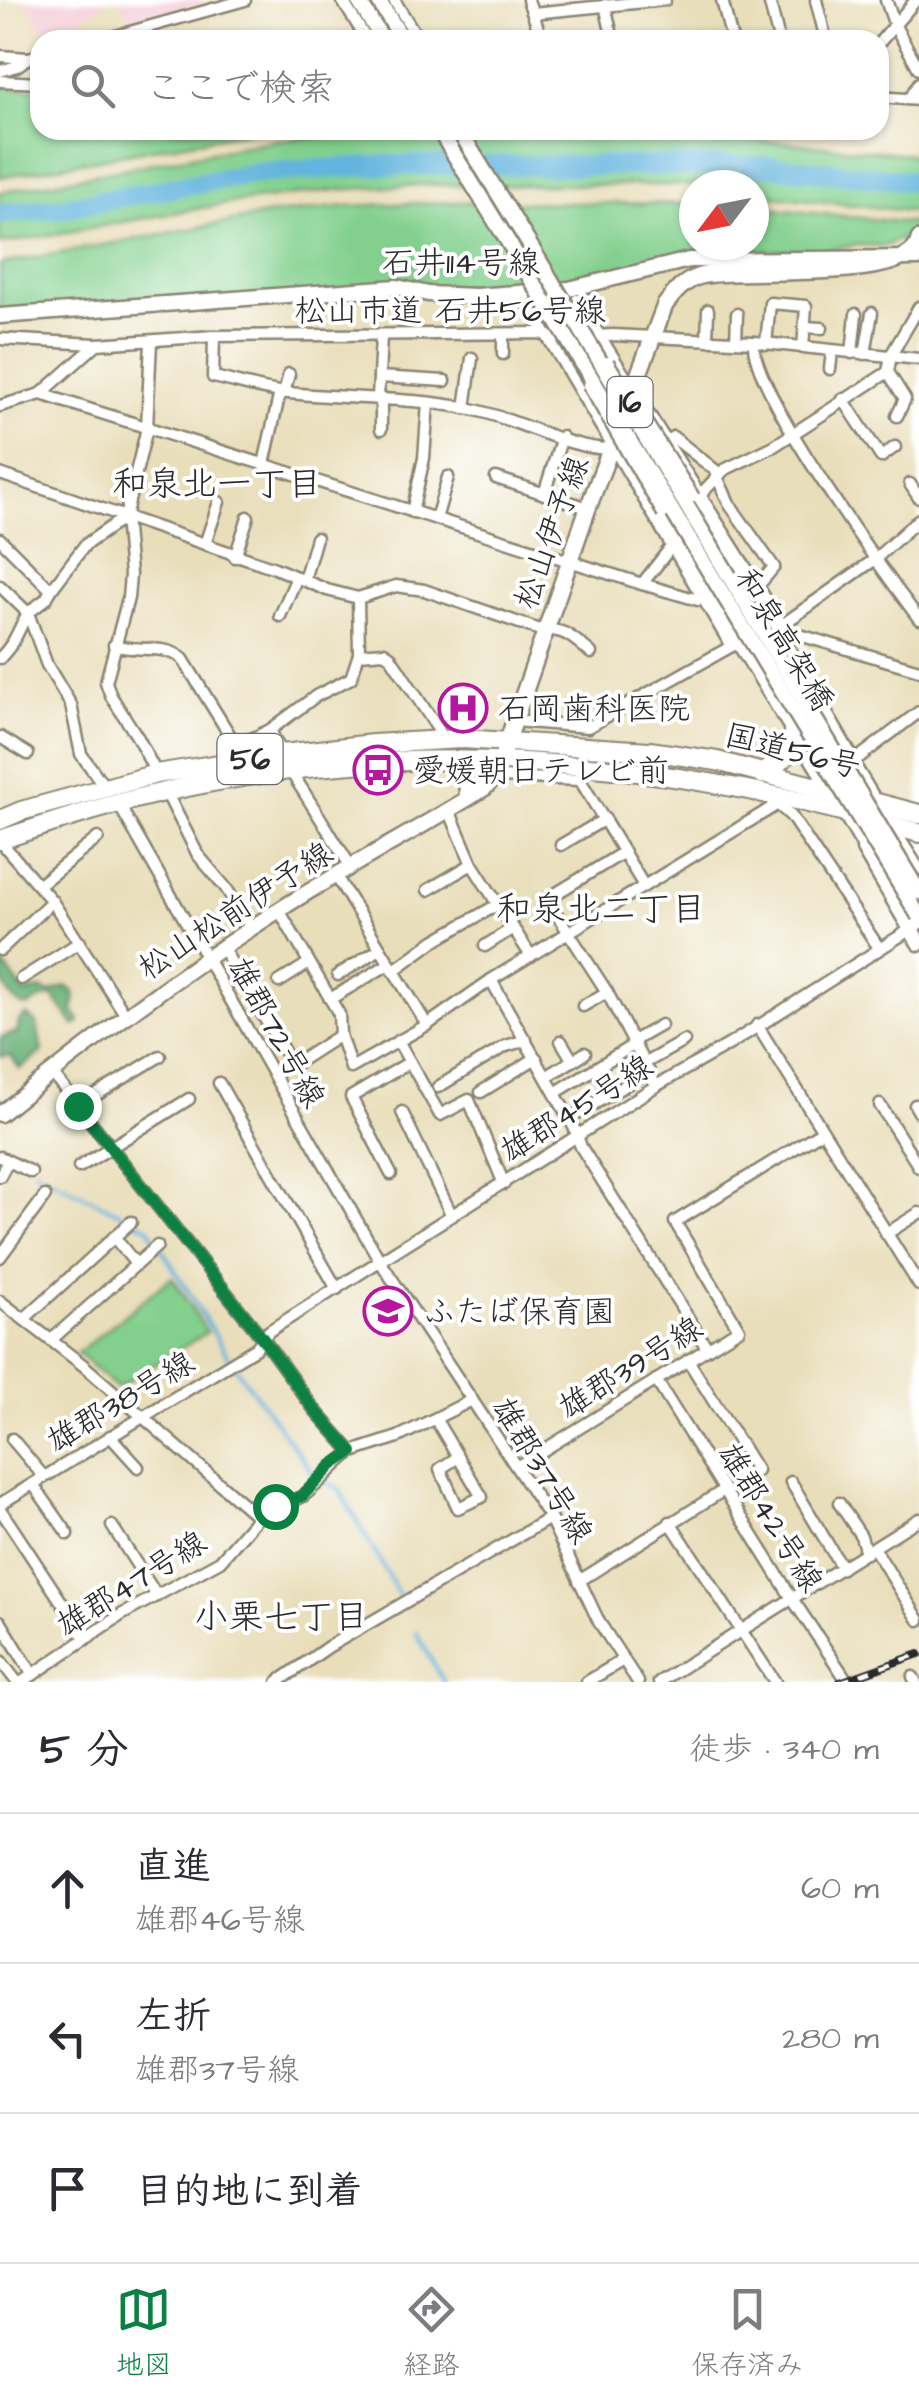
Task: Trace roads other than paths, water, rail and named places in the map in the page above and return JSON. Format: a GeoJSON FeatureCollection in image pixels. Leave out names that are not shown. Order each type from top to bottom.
{"type":"FeatureCollection","features":[{"type":"Feature","properties":{"kind":"highway"},"geometry":{"type":"LineString","coordinates":[[774,799],[792,746],[793,730]]}},
{"type":"Feature","properties":{"kind":"highway","name":"国道56号"},"geometry":{"type":"LineString","coordinates":[[0,820],[156,774],[286,762],[445,740],[507,740],[650,751],[717,761],[774,799],[829,790],[919,814]]}},
{"type":"Feature","properties":{"kind":"highway","name":"国道56号"},"geometry":{"type":"LineString","coordinates":[[3,845],[117,803],[286,762],[448,760],[498,768],[648,771],[842,812],[919,833]]}},
{"type":"Feature","properties":{"kind":"main road"},"geometry":{"type":"LineString","coordinates":[[916,259],[919,239]]}},
{"type":"Feature","properties":{"kind":"main road","name":"松山伊予線"},"geometry":{"type":"LineString","coordinates":[[498,768],[588,508],[665,305],[677,289],[702,276],[872,267],[916,259]]}},
{"type":"Feature","properties":{"kind":"street"},"geometry":{"type":"LineString","coordinates":[[137,30],[245,0]]}},
{"type":"Feature","properties":{"kind":"street"},"geometry":{"type":"LineString","coordinates":[[342,0],[361,30]]}},
{"type":"Feature","properties":{"kind":"street"},"geometry":{"type":"LineString","coordinates":[[358,0],[377,30]]}},
{"type":"Feature","properties":{"kind":"street"},"geometry":{"type":"LineString","coordinates":[[378,0],[397,30]]}},
{"type":"Feature","properties":{"kind":"street"},"geometry":{"type":"LineString","coordinates":[[394,0],[414,30]]}},
{"type":"Feature","properties":{"kind":"street"},"geometry":{"type":"LineString","coordinates":[[528,0],[539,30]]}},
{"type":"Feature","properties":{"kind":"street"},"geometry":{"type":"LineString","coordinates":[[533,13],[665,0]]}},
{"type":"Feature","properties":{"kind":"street"},"geometry":{"type":"LineString","coordinates":[[722,0],[730,30]]}},
{"type":"Feature","properties":{"kind":"street"},"geometry":{"type":"LineString","coordinates":[[769,0],[776,30]]}},
{"type":"Feature","properties":{"kind":"street"},"geometry":{"type":"LineString","coordinates":[[816,0],[824,30]]}},
{"type":"Feature","properties":{"kind":"street"},"geometry":{"type":"LineString","coordinates":[[886,0],[895,26],[919,69]]}},
{"type":"Feature","properties":{"kind":"street"},"geometry":{"type":"LineString","coordinates":[[889,32],[916,0]]}},
{"type":"Feature","properties":{"kind":"street"},"geometry":{"type":"LineString","coordinates":[[604,6],[610,30]]}},
{"type":"Feature","properties":{"kind":"street"},"geometry":{"type":"LineString","coordinates":[[0,56],[30,56]]}},
{"type":"Feature","properties":{"kind":"street"},"geometry":{"type":"LineString","coordinates":[[0,71],[30,58]]}},
{"type":"Feature","properties":{"kind":"street"},"geometry":{"type":"LineString","coordinates":[[0,81],[30,82]]}},
{"type":"Feature","properties":{"kind":"street"},"geometry":{"type":"LineString","coordinates":[[889,98],[914,100],[919,83]]}},
{"type":"Feature","properties":{"kind":"street"},"geometry":{"type":"LineString","coordinates":[[445,140],[561,326],[638,438]]}},
{"type":"Feature","properties":{"kind":"street"},"geometry":{"type":"LineString","coordinates":[[466,140],[784,628],[919,670]]}},
{"type":"Feature","properties":{"kind":"street","name":"石井114号線"},"geometry":{"type":"LineString","coordinates":[[0,316],[397,287],[428,294],[460,295],[537,291],[569,288],[689,260],[916,259]]}},
{"type":"Feature","properties":{"kind":"street"},"geometry":{"type":"LineString","coordinates":[[570,300],[638,438]]}},
{"type":"Feature","properties":{"kind":"street"},"geometry":{"type":"LineString","coordinates":[[570,300],[600,336],[694,481],[698,495],[876,802],[919,869]]}},
{"type":"Feature","properties":{"kind":"street"},"geometry":{"type":"LineString","coordinates":[[528,304],[702,598],[793,730],[864,848],[916,923],[919,943]]}},
{"type":"Feature","properties":{"kind":"street"},"geometry":{"type":"LineString","coordinates":[[766,344],[770,304],[806,306],[802,348]]}},
{"type":"Feature","properties":{"kind":"street"},"geometry":{"type":"LineString","coordinates":[[897,416],[905,399],[888,372],[891,355],[919,307]]}},
{"type":"Feature","properties":{"kind":"street"},"geometry":{"type":"LineString","coordinates":[[708,310],[708,340]]}},
{"type":"Feature","properties":{"kind":"street"},"geometry":{"type":"LineString","coordinates":[[865,354],[872,313]]}},
{"type":"Feature","properties":{"kind":"street"},"geometry":{"type":"LineString","coordinates":[[736,341],[737,314]]}},
{"type":"Feature","properties":{"kind":"street"},"geometry":{"type":"LineString","coordinates":[[852,353],[856,314]]}},
{"type":"Feature","properties":{"kind":"street"},"geometry":{"type":"LineString","coordinates":[[561,326],[571,354],[735,643]]}},
{"type":"Feature","properties":{"kind":"street"},"geometry":{"type":"LineString","coordinates":[[804,327],[822,328]]}},
{"type":"Feature","properties":{"kind":"street","name":"松山市道 石井56号線"},"geometry":{"type":"LineString","coordinates":[[0,339],[97,344],[214,336],[545,334],[558,338],[754,342],[919,359]]}},
{"type":"Feature","properties":{"kind":"street"},"geometry":{"type":"LineString","coordinates":[[503,335],[503,354]]}},
{"type":"Feature","properties":{"kind":"street"},"geometry":{"type":"LineString","coordinates":[[214,336],[213,376],[282,392],[465,408],[611,449]]}},
{"type":"Feature","properties":{"kind":"street"},"geometry":{"type":"LineString","coordinates":[[381,336],[381,429]]}},
{"type":"Feature","properties":{"kind":"street"},"geometry":{"type":"LineString","coordinates":[[151,341],[147,428],[124,517],[130,575],[128,598],[106,682],[110,696],[132,726],[198,855],[226,888],[250,928]]}},
{"type":"Feature","properties":{"kind":"street"},"geometry":{"type":"LineString","coordinates":[[754,342],[752,353],[767,389],[874,560],[919,618]]}},
{"type":"Feature","properties":{"kind":"street"},"geometry":{"type":"LineString","coordinates":[[0,406],[41,394],[97,344]]}},
{"type":"Feature","properties":{"kind":"street"},"geometry":{"type":"LineString","coordinates":[[830,369],[832,352]]}},
{"type":"Feature","properties":{"kind":"street"},"geometry":{"type":"LineString","coordinates":[[465,408],[472,358]]}},
{"type":"Feature","properties":{"kind":"street"},"geometry":{"type":"LineString","coordinates":[[698,495],[719,476],[794,434],[888,372]]}},
{"type":"Feature","properties":{"kind":"street"},"geometry":{"type":"LineString","coordinates":[[264,464],[288,374]]}},
{"type":"Feature","properties":{"kind":"street"},"geometry":{"type":"LineString","coordinates":[[379,377],[445,381]]}},
{"type":"Feature","properties":{"kind":"street"},"geometry":{"type":"LineString","coordinates":[[41,394],[642,584],[702,598]]}},
{"type":"Feature","properties":{"kind":"street"},"geometry":{"type":"LineString","coordinates":[[843,399],[881,456],[896,447]]}},
{"type":"Feature","properties":{"kind":"street"},"geometry":{"type":"LineString","coordinates":[[412,512],[424,458],[428,403]]}},
{"type":"Feature","properties":{"kind":"street"},"geometry":{"type":"LineString","coordinates":[[544,494],[562,438]]}},
{"type":"Feature","properties":{"kind":"street","name":"和泉高架橋"},"geometry":{"type":"LineString","coordinates":[[638,438],[919,892]]}},
{"type":"Feature","properties":{"kind":"street","name":"和泉高架橋"},"geometry":{"type":"LineString","coordinates":[[638,438],[916,923]]}},
{"type":"Feature","properties":{"kind":"street"},"geometry":{"type":"LineString","coordinates":[[668,440],[681,442],[719,476],[738,518],[774,567],[758,586]]}},
{"type":"Feature","properties":{"kind":"street"},"geometry":{"type":"LineString","coordinates":[[0,474],[327,590],[358,598],[396,586],[424,590],[545,629],[556,628],[591,654]]}},
{"type":"Feature","properties":{"kind":"street"},"geometry":{"type":"LineString","coordinates":[[436,520],[448,477]]}},
{"type":"Feature","properties":{"kind":"street"},"geometry":{"type":"LineString","coordinates":[[496,478],[588,508]]}},
{"type":"Feature","properties":{"kind":"street"},"geometry":{"type":"LineString","coordinates":[[648,510],[694,481]]}},
{"type":"Feature","properties":{"kind":"street"},"geometry":{"type":"LineString","coordinates":[[910,484],[919,498]]}},
{"type":"Feature","properties":{"kind":"street"},"geometry":{"type":"LineString","coordinates":[[205,544],[219,502]]}},
{"type":"Feature","properties":{"kind":"street"},"geometry":{"type":"LineString","coordinates":[[0,658],[18,639],[28,613],[46,599],[85,545],[124,517]]}},
{"type":"Feature","properties":{"kind":"street"},"geometry":{"type":"LineString","coordinates":[[235,557],[248,518]]}},
{"type":"Feature","properties":{"kind":"street"},"geometry":{"type":"LineString","coordinates":[[724,531],[738,518]]}},
{"type":"Feature","properties":{"kind":"street"},"geometry":{"type":"LineString","coordinates":[[784,628],[874,560],[919,519]]}},
{"type":"Feature","properties":{"kind":"street"},"geometry":{"type":"LineString","coordinates":[[280,616],[316,538]]}},
{"type":"Feature","properties":{"kind":"street"},"geometry":{"type":"LineString","coordinates":[[2,545],[51,590]]}},
{"type":"Feature","properties":{"kind":"street"},"geometry":{"type":"LineString","coordinates":[[642,584],[671,548]]}},
{"type":"Feature","properties":{"kind":"street"},"geometry":{"type":"LineString","coordinates":[[0,586],[28,613]]}},
{"type":"Feature","properties":{"kind":"street"},"geometry":{"type":"LineString","coordinates":[[114,645],[174,651],[183,659],[234,742],[251,739],[351,678],[359,654],[358,598]]}},
{"type":"Feature","properties":{"kind":"street","name":"雄郡72号線"},"geometry":{"type":"LineString","coordinates":[[28,613],[47,665],[71,705],[81,754],[117,803],[380,1261],[472,1400]]}},
{"type":"Feature","properties":{"kind":"street"},"geometry":{"type":"LineString","coordinates":[[514,721],[588,727],[735,643]]}},
{"type":"Feature","properties":{"kind":"street"},"geometry":{"type":"LineString","coordinates":[[359,654],[384,652],[390,656],[445,740]]}},
{"type":"Feature","properties":{"kind":"street"},"geometry":{"type":"LineString","coordinates":[[853,762],[919,712]]}},
{"type":"Feature","properties":{"kind":"street"},"geometry":{"type":"LineString","coordinates":[[270,730],[351,867]]}},
{"type":"Feature","properties":{"kind":"street"},"geometry":{"type":"LineString","coordinates":[[0,736],[28,754]]}},
{"type":"Feature","properties":{"kind":"street"},"geometry":{"type":"LineString","coordinates":[[448,760],[466,773],[467,799]]}},
{"type":"Feature","properties":{"kind":"street"},"geometry":{"type":"LineString","coordinates":[[498,768],[580,780],[644,886]]}},
{"type":"Feature","properties":{"kind":"street","name":"松山松前伊予線"},"geometry":{"type":"LineString","coordinates":[[0,1114],[126,1014],[207,957],[278,910],[467,799],[498,768]]}},
{"type":"Feature","properties":{"kind":"street"},"geometry":{"type":"LineString","coordinates":[[278,910],[340,1014],[340,1036],[351,1068],[427,1025],[774,799],[845,894],[879,948]]}},
{"type":"Feature","properties":{"kind":"street"},"geometry":{"type":"LineString","coordinates":[[449,810],[472,864],[531,956]]}},
{"type":"Feature","properties":{"kind":"street"},"geometry":{"type":"LineString","coordinates":[[561,845],[605,819]]}},
{"type":"Feature","properties":{"kind":"street"},"geometry":{"type":"LineString","coordinates":[[40,884],[98,838]]}},
{"type":"Feature","properties":{"kind":"street"},"geometry":{"type":"LineString","coordinates":[[0,864],[3,845]]}},
{"type":"Feature","properties":{"kind":"street"},"geometry":{"type":"LineString","coordinates":[[3,845],[40,884],[126,1014]]}},
{"type":"Feature","properties":{"kind":"street"},"geometry":{"type":"LineString","coordinates":[[624,852],[548,899],[606,992],[656,1086]]}},
{"type":"Feature","properties":{"kind":"street"},"geometry":{"type":"LineString","coordinates":[[428,890],[472,864]]}},
{"type":"Feature","properties":{"kind":"street"},"geometry":{"type":"LineString","coordinates":[[336,876],[427,1025]]}},
{"type":"Feature","properties":{"kind":"street"},"geometry":{"type":"LineString","coordinates":[[0,950],[52,901]]}},
{"type":"Feature","properties":{"kind":"street"},"geometry":{"type":"LineString","coordinates":[[330,998],[391,968],[497,904]]}},
{"type":"Feature","properties":{"kind":"street","name":"雄郡45号線"},"geometry":{"type":"LineString","coordinates":[[263,1339],[916,923]]}},
{"type":"Feature","properties":{"kind":"street"},"geometry":{"type":"LineString","coordinates":[[484,946],[513,928]]}},
{"type":"Feature","properties":{"kind":"street"},"geometry":{"type":"LineString","coordinates":[[21,979],[80,942]]}},
{"type":"Feature","properties":{"kind":"street"},"geometry":{"type":"LineString","coordinates":[[222,947],[284,1051]]}},
{"type":"Feature","properties":{"kind":"street"},"geometry":{"type":"LineString","coordinates":[[338,975],[380,949]]}},
{"type":"Feature","properties":{"kind":"street"},"geometry":{"type":"LineString","coordinates":[[279,982],[309,963]]}},
{"type":"Feature","properties":{"kind":"street"},"geometry":{"type":"LineString","coordinates":[[492,980],[578,1138],[707,1348]]}},
{"type":"Feature","properties":{"kind":"street"},"geometry":{"type":"LineString","coordinates":[[583,1006],[606,992]]}},
{"type":"Feature","properties":{"kind":"street"},"geometry":{"type":"LineString","coordinates":[[555,1093],[662,1025]]}},
{"type":"Feature","properties":{"kind":"street"},"geometry":{"type":"LineString","coordinates":[[756,1025],[919,1285]]}},
{"type":"Feature","properties":{"kind":"street"},"geometry":{"type":"LineString","coordinates":[[298,1062],[340,1036]]}},
{"type":"Feature","properties":{"kind":"street"},"geometry":{"type":"LineString","coordinates":[[438,1086],[506,1046],[526,1040]]}},
{"type":"Feature","properties":{"kind":"street"},"geometry":{"type":"LineString","coordinates":[[398,1041],[440,1116],[469,1100],[504,1184]]}},
{"type":"Feature","properties":{"kind":"street"},"geometry":{"type":"LineString","coordinates":[[561,1041],[573,1061]]}},
{"type":"Feature","properties":{"kind":"street"},"geometry":{"type":"LineString","coordinates":[[569,1119],[684,1041]]}},
{"type":"Feature","properties":{"kind":"street"},"geometry":{"type":"LineString","coordinates":[[546,1077],[585,1053]]}},
{"type":"Feature","properties":{"kind":"street"},"geometry":{"type":"LineString","coordinates":[[78,1106],[160,1056]]}},
{"type":"Feature","properties":{"kind":"street"},"geometry":{"type":"LineString","coordinates":[[480,1092],[536,1058]]}},
{"type":"Feature","properties":{"kind":"street"},"geometry":{"type":"LineString","coordinates":[[391,1174],[350,1097],[410,1062]]}},
{"type":"Feature","properties":{"kind":"street"},"geometry":{"type":"LineString","coordinates":[[52,1073],[314,1409],[352,1452]]}},
{"type":"Feature","properties":{"kind":"street"},"geometry":{"type":"LineString","coordinates":[[219,1083],[337,1289]]}},
{"type":"Feature","properties":{"kind":"street"},"geometry":{"type":"LineString","coordinates":[[78,1167],[189,1099]]}},
{"type":"Feature","properties":{"kind":"street"},"geometry":{"type":"LineString","coordinates":[[880,1105],[883,1119],[919,1167]]}},
{"type":"Feature","properties":{"kind":"street"},"geometry":{"type":"LineString","coordinates":[[402,1112],[452,1216]]}},
{"type":"Feature","properties":{"kind":"street","name":"雄郡39号線"},"geometry":{"type":"LineString","coordinates":[[518,1466],[739,1328],[675,1222],[821,1132]]}},
{"type":"Feature","properties":{"kind":"street"},"geometry":{"type":"LineString","coordinates":[[0,1176],[4,1159],[30,1172]]}},
{"type":"Feature","properties":{"kind":"street"},"geometry":{"type":"LineString","coordinates":[[0,1258],[46,1196]]}},
{"type":"Feature","properties":{"kind":"street"},"geometry":{"type":"LineString","coordinates":[[886,1234],[919,1214]]}},
{"type":"Feature","properties":{"kind":"street"},"geometry":{"type":"LineString","coordinates":[[24,1319],[131,1222]]}},
{"type":"Feature","properties":{"kind":"street"},"geometry":{"type":"LineString","coordinates":[[114,1238],[136,1264]]}},
{"type":"Feature","properties":{"kind":"street"},"geometry":{"type":"LineString","coordinates":[[51,1340],[157,1246]]}},
{"type":"Feature","properties":{"kind":"street"},"geometry":{"type":"LineString","coordinates":[[0,1301],[258,1517]]}},
{"type":"Feature","properties":{"kind":"street","name":"雄郡38号線"},"geometry":{"type":"LineString","coordinates":[[1,1503],[256,1348],[263,1339]]}},
{"type":"Feature","properties":{"kind":"street"},"geometry":{"type":"LineString","coordinates":[[688,1360],[757,1470]]}},
{"type":"Feature","properties":{"kind":"street","name":"雄郡42号線"},"geometry":{"type":"LineString","coordinates":[[656,1380],[847,1681]]}},
{"type":"Feature","properties":{"kind":"street","name":"雄郡37号線"},"geometry":{"type":"LineString","coordinates":[[258,1517],[302,1496],[332,1465],[352,1452],[436,1420],[472,1400],[550,1518],[599,1622],[638,1682]]}},
{"type":"Feature","properties":{"kind":"street"},"geometry":{"type":"LineString","coordinates":[[436,1420],[458,1457],[482,1498],[458,1508],[440,1469],[458,1457]]}},
{"type":"Feature","properties":{"kind":"street"},"geometry":{"type":"LineString","coordinates":[[110,1436],[138,1468]]}},
{"type":"Feature","properties":{"kind":"street"},"geometry":{"type":"LineString","coordinates":[[12,1439],[44,1477]]}},
{"type":"Feature","properties":{"kind":"street"},"geometry":{"type":"LineString","coordinates":[[790,1482],[842,1568]]}},
{"type":"Feature","properties":{"kind":"street"},"geometry":{"type":"LineString","coordinates":[[33,1484],[68,1534]]}},
{"type":"Feature","properties":{"kind":"street"},"geometry":{"type":"LineString","coordinates":[[578,1581],[724,1490]]}},
{"type":"Feature","properties":{"kind":"street"},"geometry":{"type":"LineString","coordinates":[[1,1503],[86,1639]]}},
{"type":"Feature","properties":{"kind":"street"},"geometry":{"type":"LineString","coordinates":[[839,1503],[919,1620]]}},
{"type":"Feature","properties":{"kind":"street","name":"雄郡47号線"},"geometry":{"type":"LineString","coordinates":[[24,1680],[122,1615],[220,1561],[258,1517]]}},
{"type":"Feature","properties":{"kind":"street"},"geometry":{"type":"LineString","coordinates":[[278,1682],[328,1647],[550,1518]]}},
{"type":"Feature","properties":{"kind":"street"},"geometry":{"type":"LineString","coordinates":[[659,1682],[919,1520]]}},
{"type":"Feature","properties":{"kind":"street"},"geometry":{"type":"LineString","coordinates":[[670,1522],[775,1682]]}},
{"type":"Feature","properties":{"kind":"street"},"geometry":{"type":"LineString","coordinates":[[112,1526],[157,1596]]}},
{"type":"Feature","properties":{"kind":"street"},"geometry":{"type":"LineString","coordinates":[[0,1621],[24,1680]]}},
{"type":"Feature","properties":{"kind":"street"},"geometry":{"type":"LineString","coordinates":[[587,1682],[623,1660]]}},
{"type":"Feature","properties":{"kind":"street"},"geometry":{"type":"LineString","coordinates":[[0,1662],[24,1680]]}},
{"type":"Feature","properties":{"kind":"street"},"geometry":{"type":"LineString","coordinates":[[297,1669],[306,1682]]}},
{"type":"Feature","properties":{"kind":"waterway"},"geometry":{"type":"LineString","coordinates":[[0,214],[59,208],[255,173],[386,165],[770,166],[919,182]]}},
{"type":"Feature","properties":{"kind":"waterway"},"geometry":{"type":"LineString","coordinates":[[34,1170],[149,1228],[229,1358]]}},
{"type":"Feature","properties":{"kind":"waterway"},"geometry":{"type":"LineString","coordinates":[[234,1365],[315,1476]]}},
{"type":"Feature","properties":{"kind":"waterway"},"geometry":{"type":"LineString","coordinates":[[322,1481],[339,1489],[402,1600]]}},
{"type":"Feature","properties":{"kind":"waterway"},"geometry":{"type":"LineString","coordinates":[[416,1632],[444,1682]]}},
{"type":"Feature","properties":{"kind":"railway"},"geometry":{"type":"LineString","coordinates":[[840,1682],[919,1654]]}},
{"type":"Feature","properties":{"kind":"place","name":"石岡歯科医院"},"geometry":{"type":"Point","coordinates":[463,708]}},
{"type":"Feature","properties":{"kind":"place","name":"愛媛朝日テレビ前"},"geometry":{"type":"Point","coordinates":[378,770]}},
{"type":"Feature","properties":{"kind":"place","name":"ふたば保育園"},"geometry":{"type":"Point","coordinates":[388,1311]}},
{"type":"Feature","properties":{"kind":"district","name":"和泉北一丁目"},"geometry":{"type":"Point","coordinates":[217,483]}},
{"type":"Feature","properties":{"kind":"district","name":"和泉北二丁目"},"geometry":{"type":"Point","coordinates":[601,908]}},
{"type":"Feature","properties":{"kind":"district","name":"小栗七丁目"},"geometry":{"type":"Point","coordinates":[281,1616]}}]}
